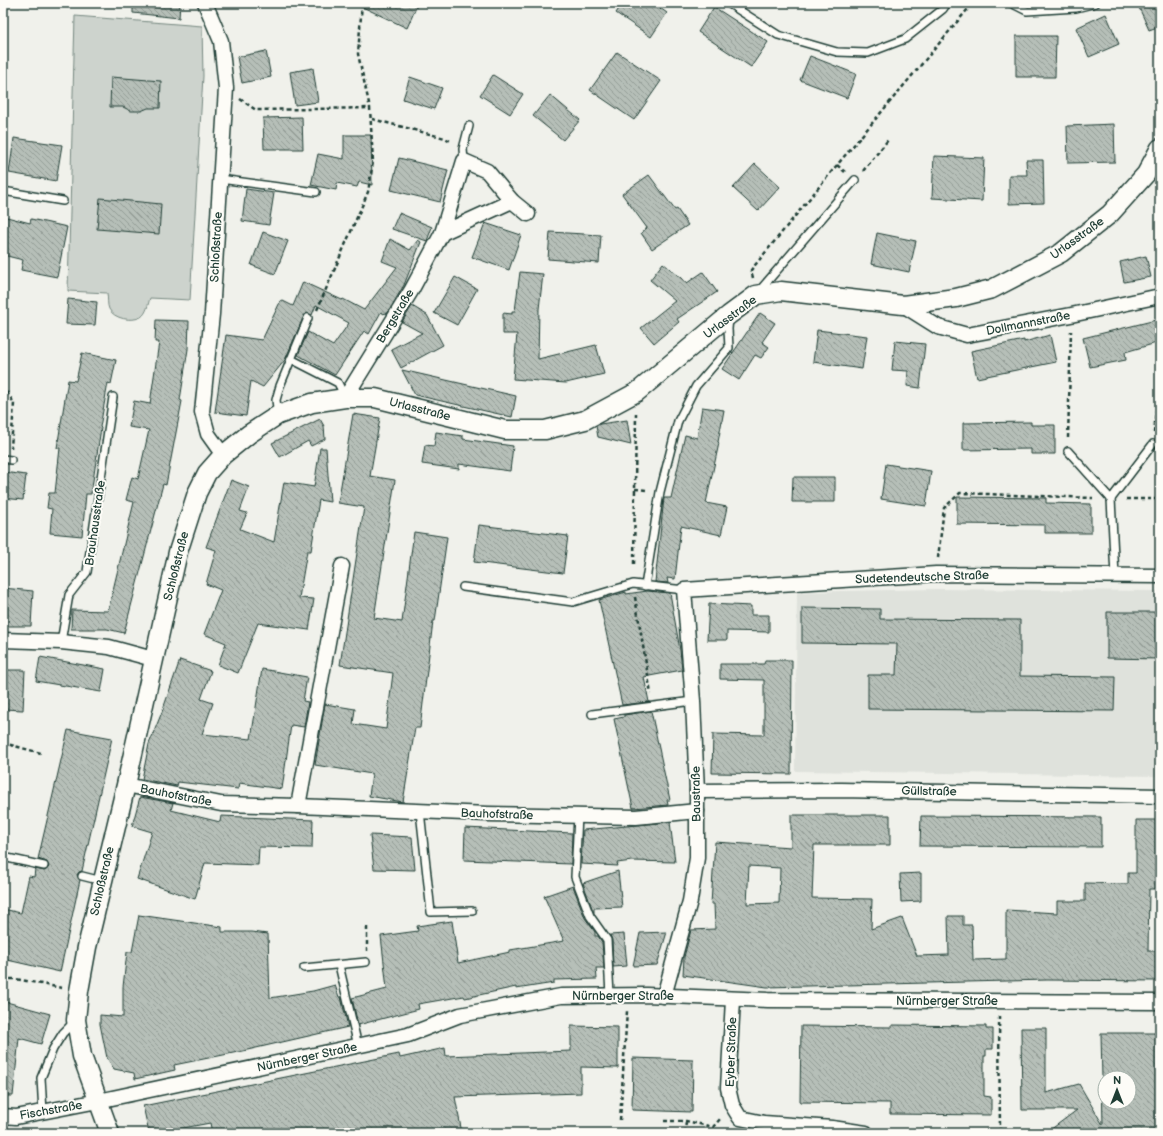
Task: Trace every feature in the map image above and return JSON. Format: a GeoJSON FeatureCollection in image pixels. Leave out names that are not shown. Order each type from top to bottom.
{"type":"FeatureCollection","features":[{"type":"Feature","properties":{"kind":"street","name":"Schloßstraße"},"geometry":{"type":"LineString","coordinates":[[107,1129],[82,1056],[76,1020],[79,991],[87,947],[126,784],[178,552],[197,492],[207,473],[222,455],[208,434],[202,412],[212,314],[226,88],[221,41],[205,3]]}},
{"type":"Feature","properties":{"kind":"street","name":"Urlasstraße"},"geometry":{"type":"LineString","coordinates":[[222,455],[249,434],[278,415],[312,402],[345,398],[375,398],[505,430],[546,430],[585,420],[637,392],[729,315],[756,295],[781,291],[903,305],[956,298],[992,289],[1061,253],[1110,214],[1146,174],[1160,148]]}},
{"type":"Feature","properties":{"kind":"street"},"geometry":{"type":"LineString","coordinates":[[463,155],[487,171],[512,201],[528,214]]}},
{"type":"Feature","properties":{"kind":"street","name":"Bergstraße"},"geometry":{"type":"LineString","coordinates":[[345,398],[411,291],[442,233],[463,155]]}},
{"type":"Feature","properties":{"kind":"street"},"geometry":{"type":"LineString","coordinates":[[442,233],[512,201]]}},
{"type":"Feature","properties":{"kind":"street","name":"Dollmannstraße"},"geometry":{"type":"LineString","coordinates":[[903,305],[938,328],[967,335],[1160,296]]}},
{"type":"Feature","properties":{"kind":"street"},"geometry":{"type":"LineString","coordinates":[[298,806],[342,566]]}},
{"type":"Feature","properties":{"kind":"street","name":"Sudetendeutsche Straße"},"geometry":{"type":"LineString","coordinates":[[684,590],[936,574],[1160,576]]}},
{"type":"Feature","properties":{"kind":"street","name":"Baustraße"},"geometry":{"type":"LineString","coordinates":[[664,996],[690,901],[696,858],[697,791],[693,701],[684,590]]}},
{"type":"Feature","properties":{"kind":"street"},"geometry":{"type":"LineString","coordinates":[[3,640],[61,642],[109,647],[154,659]]}},
{"type":"Feature","properties":{"kind":"street","name":"Bauhofstraße"},"geometry":{"type":"LineString","coordinates":[[126,784],[221,804],[488,814],[636,816],[696,811]]}},
{"type":"Feature","properties":{"kind":"street","name":"Güllstraße"},"geometry":{"type":"LineString","coordinates":[[697,791],[841,790],[1160,796]]}},
{"type":"Feature","properties":{"kind":"street","name":"Nürnberger Straße"},"geometry":{"type":"LineString","coordinates":[[98,1101],[408,1035],[460,1014],[561,996],[628,995],[733,1000],[1160,1002]]}},
{"type":"Feature","properties":{"kind":"street","name":"Eyber Straße"},"geometry":{"type":"LineString","coordinates":[[732,1106],[728,1088],[733,1000]]}},
{"type":"Feature","properties":{"kind":"street","name":"Fischstraße"},"geometry":{"type":"LineString","coordinates":[[3,1116],[16,1117],[98,1101]]}},
{"type":"Feature","properties":{"kind":"street"},"geometry":{"type":"LineString","coordinates":[[732,1106],[740,1118],[764,1123],[832,1128],[866,1133]]}},
{"type":"Feature","properties":{"kind":"lane"},"geometry":{"type":"LineString","coordinates":[[728,3],[778,35],[837,52],[868,53],[905,39],[943,9],[947,3]]}},
{"type":"Feature","properties":{"kind":"lane"},"geometry":{"type":"LineString","coordinates":[[1011,3],[1028,11],[1076,8],[1096,3]]}},
{"type":"Feature","properties":{"kind":"lane"},"geometry":{"type":"LineString","coordinates":[[463,155],[469,126]]}},
{"type":"Feature","properties":{"kind":"lane"},"geometry":{"type":"LineString","coordinates":[[220,179],[316,192]]}},
{"type":"Feature","properties":{"kind":"lane"},"geometry":{"type":"LineString","coordinates":[[756,295],[855,180]]}},
{"type":"Feature","properties":{"kind":"lane"},"geometry":{"type":"LineString","coordinates":[[3,191],[63,202]]}},
{"type":"Feature","properties":{"kind":"lane"},"geometry":{"type":"LineString","coordinates":[[645,586],[660,492],[678,421],[696,386],[729,348],[729,315]]}},
{"type":"Feature","properties":{"kind":"lane"},"geometry":{"type":"LineString","coordinates":[[278,415],[276,400],[308,318]]}},
{"type":"Feature","properties":{"kind":"lane"},"geometry":{"type":"LineString","coordinates":[[291,359],[338,383],[345,398]]}},
{"type":"Feature","properties":{"kind":"lane","name":"Brauhausstraße"},"geometry":{"type":"LineString","coordinates":[[61,642],[69,595],[87,572],[113,397]]}},
{"type":"Feature","properties":{"kind":"lane"},"geometry":{"type":"LineString","coordinates":[[1111,499],[1153,444]]}},
{"type":"Feature","properties":{"kind":"lane"},"geometry":{"type":"LineString","coordinates":[[1068,451],[1111,499],[1115,576]]}},
{"type":"Feature","properties":{"kind":"lane"},"geometry":{"type":"LineString","coordinates":[[463,586],[573,602],[634,584],[684,590]]}},
{"type":"Feature","properties":{"kind":"lane"},"geometry":{"type":"LineString","coordinates":[[592,714],[693,701]]}},
{"type":"Feature","properties":{"kind":"lane"},"geometry":{"type":"LineString","coordinates":[[420,811],[431,912],[472,910]]}},
{"type":"Feature","properties":{"kind":"lane"},"geometry":{"type":"LineString","coordinates":[[578,815],[575,877],[590,916],[607,940],[610,995]]}},
{"type":"Feature","properties":{"kind":"lane"},"geometry":{"type":"LineString","coordinates":[[3,857],[44,866]]}},
{"type":"Feature","properties":{"kind":"lane"},"geometry":{"type":"LineString","coordinates":[[82,876],[102,881]]}},
{"type":"Feature","properties":{"kind":"lane"},"geometry":{"type":"LineString","coordinates":[[304,968],[366,962]]}},
{"type":"Feature","properties":{"kind":"lane"},"geometry":{"type":"LineString","coordinates":[[339,965],[358,1046]]}},
{"type":"Feature","properties":{"kind":"lane"},"geometry":{"type":"LineString","coordinates":[[43,1112],[41,1078],[52,1049],[63,1033],[76,1020]]}},
{"type":"Feature","properties":{"kind":"path"},"geometry":{"type":"LineString","coordinates":[[308,318],[315,315],[368,192],[373,162],[372,118],[358,54],[362,3]]}},
{"type":"Feature","properties":{"kind":"path"},"geometry":{"type":"LineString","coordinates":[[756,295],[751,270],[837,165],[974,3]]}},
{"type":"Feature","properties":{"kind":"path"},"geometry":{"type":"LineString","coordinates":[[226,88],[256,110],[370,108]]}},
{"type":"Feature","properties":{"kind":"path"},"geometry":{"type":"LineString","coordinates":[[372,118],[445,138],[463,155]]}},
{"type":"Feature","properties":{"kind":"path"},"geometry":{"type":"LineString","coordinates":[[855,180],[888,140]]}},
{"type":"Feature","properties":{"kind":"path"},"geometry":{"type":"LineString","coordinates":[[1068,451],[1071,315]]}},
{"type":"Feature","properties":{"kind":"path"},"geometry":{"type":"LineString","coordinates":[[3,386],[14,403],[7,460]]}},
{"type":"Feature","properties":{"kind":"path"},"geometry":{"type":"LineString","coordinates":[[637,392],[634,584],[652,707]]}},
{"type":"Feature","properties":{"kind":"path"},"geometry":{"type":"LineString","coordinates":[[1153,444],[1156,411],[1160,411]]}},
{"type":"Feature","properties":{"kind":"path"},"geometry":{"type":"LineString","coordinates":[[936,574],[944,508],[960,494],[1111,499],[1160,499]]}},
{"type":"Feature","properties":{"kind":"path"},"geometry":{"type":"LineString","coordinates":[[3,743],[41,753]]}},
{"type":"Feature","properties":{"kind":"path"},"geometry":{"type":"LineString","coordinates":[[367,927],[368,945]]}},
{"type":"Feature","properties":{"kind":"path"},"geometry":{"type":"LineString","coordinates":[[3,979],[16,978],[79,991]]}},
{"type":"Feature","properties":{"kind":"path"},"geometry":{"type":"LineString","coordinates":[[620,1120],[628,995]]}},
{"type":"Feature","properties":{"kind":"path"},"geometry":{"type":"LineString","coordinates":[[999,1001],[1000,1133]]}},
{"type":"Feature","properties":{"kind":"path"},"geometry":{"type":"LineString","coordinates":[[664,1121],[686,1121],[713,1127],[732,1106]]}},
{"type":"Feature","properties":{"kind":"path"},"geometry":{"type":"LineString","coordinates":[[685,1133],[686,1121]]}},
{"type":"Feature","properties":{"kind":"shaded area"},"geometry":{"type":"Polygon","coordinates":[[[75,16],[202,26],[203,76],[190,300],[150,298],[145,313],[137,319],[124,319],[111,312],[108,307],[107,293],[68,291],[75,16]]]}},
{"type":"Feature","properties":{"kind":"shaded area"},"geometry":{"type":"Polygon","coordinates":[[[936,589],[1160,591],[1160,776],[795,771],[797,592],[936,589]]]}},
{"type":"Feature","properties":{"kind":"building"},"geometry":{"type":"Polygon","coordinates":[[[133,3],[180,3],[179,18],[133,13],[133,3]]]}},
{"type":"Feature","properties":{"kind":"building"},"geometry":{"type":"Polygon","coordinates":[[[354,3],[418,3],[407,28],[354,3]]]}},
{"type":"Feature","properties":{"kind":"building"},"geometry":{"type":"Polygon","coordinates":[[[623,3],[653,3],[667,13],[651,37],[616,13],[623,3]]]}},
{"type":"Feature","properties":{"kind":"building"},"geometry":{"type":"Polygon","coordinates":[[[1137,3],[1160,3],[1160,26],[1149,30],[1137,3]]]}},
{"type":"Feature","properties":{"kind":"building"},"geometry":{"type":"Polygon","coordinates":[[[714,7],[768,42],[751,67],[698,32],[714,7]]]}},
{"type":"Feature","properties":{"kind":"building"},"geometry":{"type":"Polygon","coordinates":[[[1106,14],[1119,44],[1089,57],[1076,28],[1106,14]]]}},
{"type":"Feature","properties":{"kind":"building"},"geometry":{"type":"Polygon","coordinates":[[[1016,36],[1056,36],[1055,77],[1016,77],[1016,36]]]}},
{"type":"Feature","properties":{"kind":"building"},"geometry":{"type":"Polygon","coordinates":[[[266,51],[271,77],[242,83],[237,57],[266,51]]]}},
{"type":"Feature","properties":{"kind":"building"},"geometry":{"type":"Polygon","coordinates":[[[617,52],[661,81],[634,120],[590,90],[617,52]]]}},
{"type":"Feature","properties":{"kind":"building"},"geometry":{"type":"Polygon","coordinates":[[[810,56],[856,74],[847,98],[800,80],[810,56]]]}},
{"type":"Feature","properties":{"kind":"building"},"geometry":{"type":"Polygon","coordinates":[[[313,68],[318,102],[295,105],[290,72],[313,68]]]}},
{"type":"Feature","properties":{"kind":"building"},"geometry":{"type":"Polygon","coordinates":[[[493,75],[523,94],[510,114],[480,95],[493,75]]]}},
{"type":"Feature","properties":{"kind":"building"},"geometry":{"type":"Polygon","coordinates":[[[111,77],[161,81],[160,108],[148,108],[141,111],[131,111],[123,107],[110,107],[111,77]]]}},
{"type":"Feature","properties":{"kind":"building"},"geometry":{"type":"Polygon","coordinates":[[[410,77],[442,88],[434,109],[403,99],[410,77]]]}},
{"type":"Feature","properties":{"kind":"building"},"geometry":{"type":"Polygon","coordinates":[[[550,95],[580,120],[563,140],[533,116],[550,95]]]}},
{"type":"Feature","properties":{"kind":"building"},"geometry":{"type":"Polygon","coordinates":[[[302,117],[303,149],[264,149],[263,118],[302,117]]]}},
{"type":"Feature","properties":{"kind":"building"},"geometry":{"type":"Polygon","coordinates":[[[1114,124],[1115,162],[1068,163],[1067,126],[1114,124]]]}},
{"type":"Feature","properties":{"kind":"building"},"geometry":{"type":"Polygon","coordinates":[[[344,135],[371,135],[372,185],[359,182],[357,187],[337,183],[336,190],[311,185],[318,154],[344,159],[344,135]]]}},
{"type":"Feature","properties":{"kind":"building"},"geometry":{"type":"Polygon","coordinates":[[[14,138],[62,145],[56,181],[9,173],[14,138]]]}},
{"type":"Feature","properties":{"kind":"building"},"geometry":{"type":"Polygon","coordinates":[[[934,156],[984,158],[982,201],[932,198],[934,156]]]}},
{"type":"Feature","properties":{"kind":"building"},"geometry":{"type":"Polygon","coordinates":[[[399,158],[448,170],[440,202],[391,190],[399,158]]]}},
{"type":"Feature","properties":{"kind":"building"},"geometry":{"type":"Polygon","coordinates":[[[1026,160],[1043,160],[1044,203],[1009,204],[1009,175],[1027,175],[1026,160]]]}},
{"type":"Feature","properties":{"kind":"building"},"geometry":{"type":"Polygon","coordinates":[[[755,164],[780,187],[758,211],[733,188],[755,164]]]}},
{"type":"Feature","properties":{"kind":"building"},"geometry":{"type":"Polygon","coordinates":[[[649,175],[688,225],[652,249],[641,233],[647,228],[622,194],[649,175]]]}},
{"type":"Feature","properties":{"kind":"building"},"geometry":{"type":"Polygon","coordinates":[[[246,189],[274,193],[269,225],[242,221],[246,189]]]}},
{"type":"Feature","properties":{"kind":"building"},"geometry":{"type":"Polygon","coordinates":[[[100,198],[161,204],[159,234],[97,229],[100,198]]]}},
{"type":"Feature","properties":{"kind":"building"},"geometry":{"type":"Polygon","coordinates":[[[399,213],[432,227],[427,241],[392,229],[399,213]]]}},
{"type":"Feature","properties":{"kind":"building"},"geometry":{"type":"Polygon","coordinates":[[[3,216],[30,223],[31,219],[67,227],[57,277],[21,270],[23,260],[3,255],[3,216]]]}},
{"type":"Feature","properties":{"kind":"building"},"geometry":{"type":"Polygon","coordinates":[[[485,223],[521,235],[509,270],[472,257],[485,223]]]}},
{"type":"Feature","properties":{"kind":"building"},"geometry":{"type":"Polygon","coordinates":[[[263,232],[288,241],[275,274],[251,265],[263,232]]]}},
{"type":"Feature","properties":{"kind":"building"},"geometry":{"type":"Polygon","coordinates":[[[550,232],[601,235],[599,263],[548,259],[550,232]]]}},
{"type":"Feature","properties":{"kind":"building"},"geometry":{"type":"Polygon","coordinates":[[[877,233],[916,241],[909,272],[871,264],[877,233]]]}},
{"type":"Feature","properties":{"kind":"building"},"geometry":{"type":"Polygon","coordinates":[[[390,239],[410,250],[418,240],[421,242],[404,285],[387,314],[381,312],[369,334],[364,331],[335,375],[298,355],[308,332],[333,346],[349,323],[316,305],[312,315],[307,313],[304,316],[285,360],[263,387],[251,381],[246,416],[215,412],[226,335],[262,340],[281,300],[293,306],[303,282],[342,300],[343,299],[364,310],[397,267],[382,261],[390,239]]]}},
{"type":"Feature","properties":{"kind":"building"},"geometry":{"type":"Polygon","coordinates":[[[1146,256],[1151,277],[1124,282],[1120,262],[1146,256]]]}},
{"type":"Feature","properties":{"kind":"building"},"geometry":{"type":"Polygon","coordinates":[[[663,263],[687,283],[703,272],[717,292],[677,319],[679,322],[654,343],[641,328],[675,301],[650,280],[663,263]]]}},
{"type":"Feature","properties":{"kind":"building"},"geometry":{"type":"Polygon","coordinates":[[[520,272],[543,274],[539,309],[538,359],[596,345],[604,374],[566,383],[513,379],[517,334],[503,334],[503,313],[512,314],[512,311],[515,311],[520,272]]]}},
{"type":"Feature","properties":{"kind":"building"},"geometry":{"type":"Polygon","coordinates":[[[455,277],[477,289],[457,325],[434,313],[455,277]]]}},
{"type":"Feature","properties":{"kind":"building"},"geometry":{"type":"Polygon","coordinates":[[[68,299],[97,302],[95,325],[66,324],[68,299]]]}},
{"type":"Feature","properties":{"kind":"building"},"geometry":{"type":"Polygon","coordinates":[[[412,306],[427,315],[443,345],[401,368],[391,349],[422,333],[402,322],[412,306]]]}},
{"type":"Feature","properties":{"kind":"building"},"geometry":{"type":"Polygon","coordinates":[[[760,313],[775,323],[762,342],[769,347],[761,358],[755,355],[739,380],[722,369],[760,313]]]}},
{"type":"Feature","properties":{"kind":"building"},"geometry":{"type":"Polygon","coordinates":[[[1160,319],[1160,342],[1125,352],[1126,360],[1090,367],[1083,338],[1160,319]]]}},
{"type":"Feature","properties":{"kind":"building"},"geometry":{"type":"Polygon","coordinates":[[[156,320],[189,321],[188,349],[180,400],[182,401],[166,485],[163,484],[124,633],[107,629],[71,629],[72,610],[108,611],[134,502],[126,500],[132,477],[138,479],[149,430],[129,427],[134,401],[150,404],[159,342],[155,342],[156,320]]]}},
{"type":"Feature","properties":{"kind":"building"},"geometry":{"type":"Polygon","coordinates":[[[817,330],[867,336],[862,369],[813,362],[817,330]]]}},
{"type":"Feature","properties":{"kind":"building"},"geometry":{"type":"Polygon","coordinates":[[[1050,335],[1056,362],[977,378],[971,351],[1024,340],[1024,342],[1050,335]]]}},
{"type":"Feature","properties":{"kind":"building"},"geometry":{"type":"Polygon","coordinates":[[[895,341],[925,344],[920,388],[907,386],[908,371],[892,370],[895,341]]]}},
{"type":"Feature","properties":{"kind":"building"},"geometry":{"type":"Polygon","coordinates":[[[82,353],[116,360],[111,384],[108,383],[100,427],[91,494],[86,494],[82,536],[50,533],[52,509],[47,508],[49,493],[55,493],[60,448],[57,448],[68,380],[76,381],[82,353]]]}},
{"type":"Feature","properties":{"kind":"building"},"geometry":{"type":"Polygon","coordinates":[[[402,370],[516,396],[512,417],[415,395],[402,370]]]}},
{"type":"Feature","properties":{"kind":"building"},"geometry":{"type":"Polygon","coordinates":[[[702,407],[724,410],[719,443],[706,503],[727,507],[721,535],[681,526],[675,579],[667,578],[668,583],[655,582],[664,498],[671,498],[685,435],[697,438],[702,407]]]}},
{"type":"Feature","properties":{"kind":"building"},"geometry":{"type":"Polygon","coordinates":[[[353,414],[380,418],[370,476],[395,480],[374,618],[402,622],[414,532],[447,537],[435,621],[433,621],[420,728],[415,728],[403,802],[369,796],[372,774],[315,765],[325,704],[355,709],[353,724],[386,729],[393,673],[340,665],[364,507],[338,503],[353,414]]]}},
{"type":"Feature","properties":{"kind":"building"},"geometry":{"type":"Polygon","coordinates":[[[320,419],[324,426],[325,439],[311,446],[308,441],[280,457],[272,443],[320,419]]]}},
{"type":"Feature","properties":{"kind":"building"},"geometry":{"type":"Polygon","coordinates":[[[627,420],[631,445],[598,437],[596,426],[600,424],[627,420]]]}},
{"type":"Feature","properties":{"kind":"building"},"geometry":{"type":"Polygon","coordinates":[[[1031,422],[1031,425],[1055,425],[1055,454],[1031,454],[1031,449],[963,450],[963,423],[1031,422]]]}},
{"type":"Feature","properties":{"kind":"building"},"geometry":{"type":"Polygon","coordinates":[[[436,432],[463,436],[463,439],[513,446],[510,471],[459,464],[459,469],[422,464],[425,445],[434,446],[436,432]]]}},
{"type":"Feature","properties":{"kind":"building"},"geometry":{"type":"Polygon","coordinates":[[[320,448],[326,448],[330,502],[319,500],[311,551],[307,551],[299,598],[314,599],[309,630],[258,623],[238,673],[218,665],[226,643],[204,634],[221,590],[206,584],[216,550],[206,547],[231,480],[249,487],[240,511],[247,513],[240,529],[274,542],[284,482],[314,487],[320,448]]]}},
{"type":"Feature","properties":{"kind":"building"},"geometry":{"type":"Polygon","coordinates":[[[886,464],[931,471],[926,506],[881,499],[886,464]]]}},
{"type":"Feature","properties":{"kind":"building"},"geometry":{"type":"Polygon","coordinates":[[[3,472],[26,475],[23,500],[3,498],[3,472]]]}},
{"type":"Feature","properties":{"kind":"building"},"geometry":{"type":"Polygon","coordinates":[[[793,477],[835,477],[835,502],[792,502],[793,477]]]}},
{"type":"Feature","properties":{"kind":"building"},"geometry":{"type":"Polygon","coordinates":[[[957,497],[1046,498],[1046,503],[1091,504],[1091,533],[1045,533],[1045,525],[957,524],[957,497]]]}},
{"type":"Feature","properties":{"kind":"building"},"geometry":{"type":"Polygon","coordinates":[[[479,525],[568,536],[563,573],[474,562],[479,525]]]}},
{"type":"Feature","properties":{"kind":"building"},"geometry":{"type":"Polygon","coordinates":[[[3,588],[33,591],[31,626],[3,626],[3,588]]]}},
{"type":"Feature","properties":{"kind":"building"},"geometry":{"type":"Polygon","coordinates":[[[647,591],[670,593],[682,670],[644,677],[649,702],[622,705],[599,600],[626,592],[626,594],[647,591]]]}},
{"type":"Feature","properties":{"kind":"building"},"geometry":{"type":"Polygon","coordinates":[[[709,604],[751,606],[751,615],[769,615],[769,632],[727,631],[727,640],[707,640],[709,604]]]}},
{"type":"Feature","properties":{"kind":"building"},"geometry":{"type":"Polygon","coordinates":[[[802,608],[880,609],[880,619],[1020,620],[1020,676],[1115,677],[1114,711],[868,709],[868,675],[896,675],[897,644],[802,643],[802,608]]]}},
{"type":"Feature","properties":{"kind":"building"},"geometry":{"type":"Polygon","coordinates":[[[1107,612],[1160,612],[1160,659],[1107,658],[1107,612]]]}},
{"type":"Feature","properties":{"kind":"building"},"geometry":{"type":"Polygon","coordinates":[[[40,657],[105,669],[101,692],[36,681],[40,657]]]}},
{"type":"Feature","properties":{"kind":"building"},"geometry":{"type":"Polygon","coordinates":[[[180,660],[211,671],[201,699],[213,703],[202,734],[251,739],[262,669],[307,677],[303,701],[308,702],[304,727],[291,725],[282,789],[239,783],[238,789],[178,782],[177,786],[142,779],[149,744],[180,660]]]}},
{"type":"Feature","properties":{"kind":"building"},"geometry":{"type":"Polygon","coordinates":[[[765,660],[792,660],[791,774],[712,773],[713,734],[764,735],[764,680],[720,679],[720,664],[764,664],[765,660]]]}},
{"type":"Feature","properties":{"kind":"building"},"geometry":{"type":"Polygon","coordinates":[[[3,670],[25,670],[23,710],[3,709],[3,670]]]}},
{"type":"Feature","properties":{"kind":"building"},"geometry":{"type":"Polygon","coordinates":[[[651,711],[670,800],[667,800],[668,805],[633,808],[614,719],[624,717],[624,715],[651,711]]]}},
{"type":"Feature","properties":{"kind":"building"},"geometry":{"type":"Polygon","coordinates":[[[68,730],[112,738],[82,871],[77,875],[80,880],[60,972],[3,959],[3,909],[21,913],[29,876],[34,877],[35,869],[45,871],[49,867],[47,862],[38,859],[68,730]]]}},
{"type":"Feature","properties":{"kind":"building"},"geometry":{"type":"Polygon","coordinates":[[[140,797],[173,803],[171,810],[220,822],[221,816],[313,820],[312,848],[259,847],[258,865],[205,863],[195,899],[137,879],[152,832],[132,826],[140,797]]]}},
{"type":"Feature","properties":{"kind":"building"},"geometry":{"type":"Polygon","coordinates":[[[791,815],[890,815],[890,845],[814,845],[812,898],[872,899],[871,929],[902,918],[917,956],[949,955],[948,916],[963,916],[963,925],[972,925],[973,960],[1006,959],[1006,910],[1057,913],[1057,901],[1085,901],[1085,883],[1128,884],[1128,873],[1136,873],[1136,820],[1160,820],[1160,889],[1149,889],[1148,951],[1159,951],[1158,981],[1047,980],[767,987],[683,975],[684,957],[691,930],[715,929],[714,904],[711,904],[715,842],[791,847],[791,815]],[[749,866],[747,904],[779,903],[780,868],[749,866]]]}},
{"type":"Feature","properties":{"kind":"building"},"geometry":{"type":"Polygon","coordinates":[[[921,816],[1101,817],[1101,847],[920,846],[921,816]]]}},
{"type":"Feature","properties":{"kind":"building"},"geometry":{"type":"Polygon","coordinates":[[[670,822],[675,862],[632,861],[617,863],[618,866],[581,864],[583,830],[670,822]]]}},
{"type":"Feature","properties":{"kind":"building"},"geometry":{"type":"Polygon","coordinates":[[[465,828],[572,833],[571,864],[464,860],[465,828]]]}},
{"type":"Feature","properties":{"kind":"building"},"geometry":{"type":"Polygon","coordinates":[[[370,835],[412,837],[415,870],[374,869],[370,835]]]}},
{"type":"Feature","properties":{"kind":"building"},"geometry":{"type":"Polygon","coordinates":[[[618,871],[622,907],[594,908],[594,914],[583,883],[618,871]]]}},
{"type":"Feature","properties":{"kind":"building"},"geometry":{"type":"Polygon","coordinates":[[[921,873],[921,901],[901,902],[900,874],[921,873]]]}},
{"type":"Feature","properties":{"kind":"building"},"geometry":{"type":"Polygon","coordinates":[[[573,886],[585,918],[595,932],[595,936],[598,936],[602,942],[604,968],[596,968],[597,979],[554,980],[554,983],[516,989],[516,987],[465,998],[464,996],[418,1004],[419,1009],[358,1025],[352,998],[387,989],[381,936],[418,931],[417,926],[452,921],[458,963],[510,952],[510,950],[564,941],[544,896],[573,886]]]}},
{"type":"Feature","properties":{"kind":"building"},"geometry":{"type":"Polygon","coordinates":[[[139,915],[222,927],[222,932],[252,932],[268,934],[270,998],[313,991],[335,985],[339,997],[341,997],[348,1027],[174,1065],[175,1070],[135,1079],[134,1073],[114,1069],[107,1058],[100,1024],[100,1015],[123,1017],[123,987],[127,952],[132,952],[139,915]]]}},
{"type":"Feature","properties":{"kind":"building"},"geometry":{"type":"Polygon","coordinates":[[[667,932],[657,965],[633,966],[640,933],[667,932]]]}},
{"type":"Feature","properties":{"kind":"building"},"geometry":{"type":"Polygon","coordinates":[[[624,934],[627,966],[613,967],[612,940],[610,935],[624,934]]]}},
{"type":"Feature","properties":{"kind":"building"},"geometry":{"type":"Polygon","coordinates":[[[3,1001],[50,1014],[41,1044],[19,1038],[13,1096],[3,1096],[3,1001]]]}},
{"type":"Feature","properties":{"kind":"building"},"geometry":{"type":"Polygon","coordinates":[[[892,1025],[986,1026],[986,1029],[993,1029],[993,1049],[986,1049],[986,1056],[984,1056],[984,1096],[991,1097],[991,1115],[890,1114],[890,1103],[800,1102],[801,1026],[892,1027],[892,1025]]]}},
{"type":"Feature","properties":{"kind":"building"},"geometry":{"type":"Polygon","coordinates":[[[571,1026],[618,1027],[618,1068],[581,1067],[581,1093],[455,1097],[462,1133],[212,1133],[210,1123],[178,1129],[179,1133],[149,1133],[143,1106],[399,1054],[400,1058],[445,1048],[446,1056],[571,1051],[571,1026]]]}},
{"type":"Feature","properties":{"kind":"building"},"geometry":{"type":"Polygon","coordinates":[[[1021,1028],[1046,1028],[1046,1093],[1079,1084],[1103,1125],[1103,1110],[1137,1110],[1137,1070],[1102,1070],[1101,1033],[1160,1033],[1160,1133],[1046,1133],[1077,1110],[1022,1110],[1021,1028]]]}},
{"type":"Feature","properties":{"kind":"building"},"geometry":{"type":"Polygon","coordinates":[[[633,1058],[693,1060],[692,1112],[632,1110],[633,1058]]]}}]}
